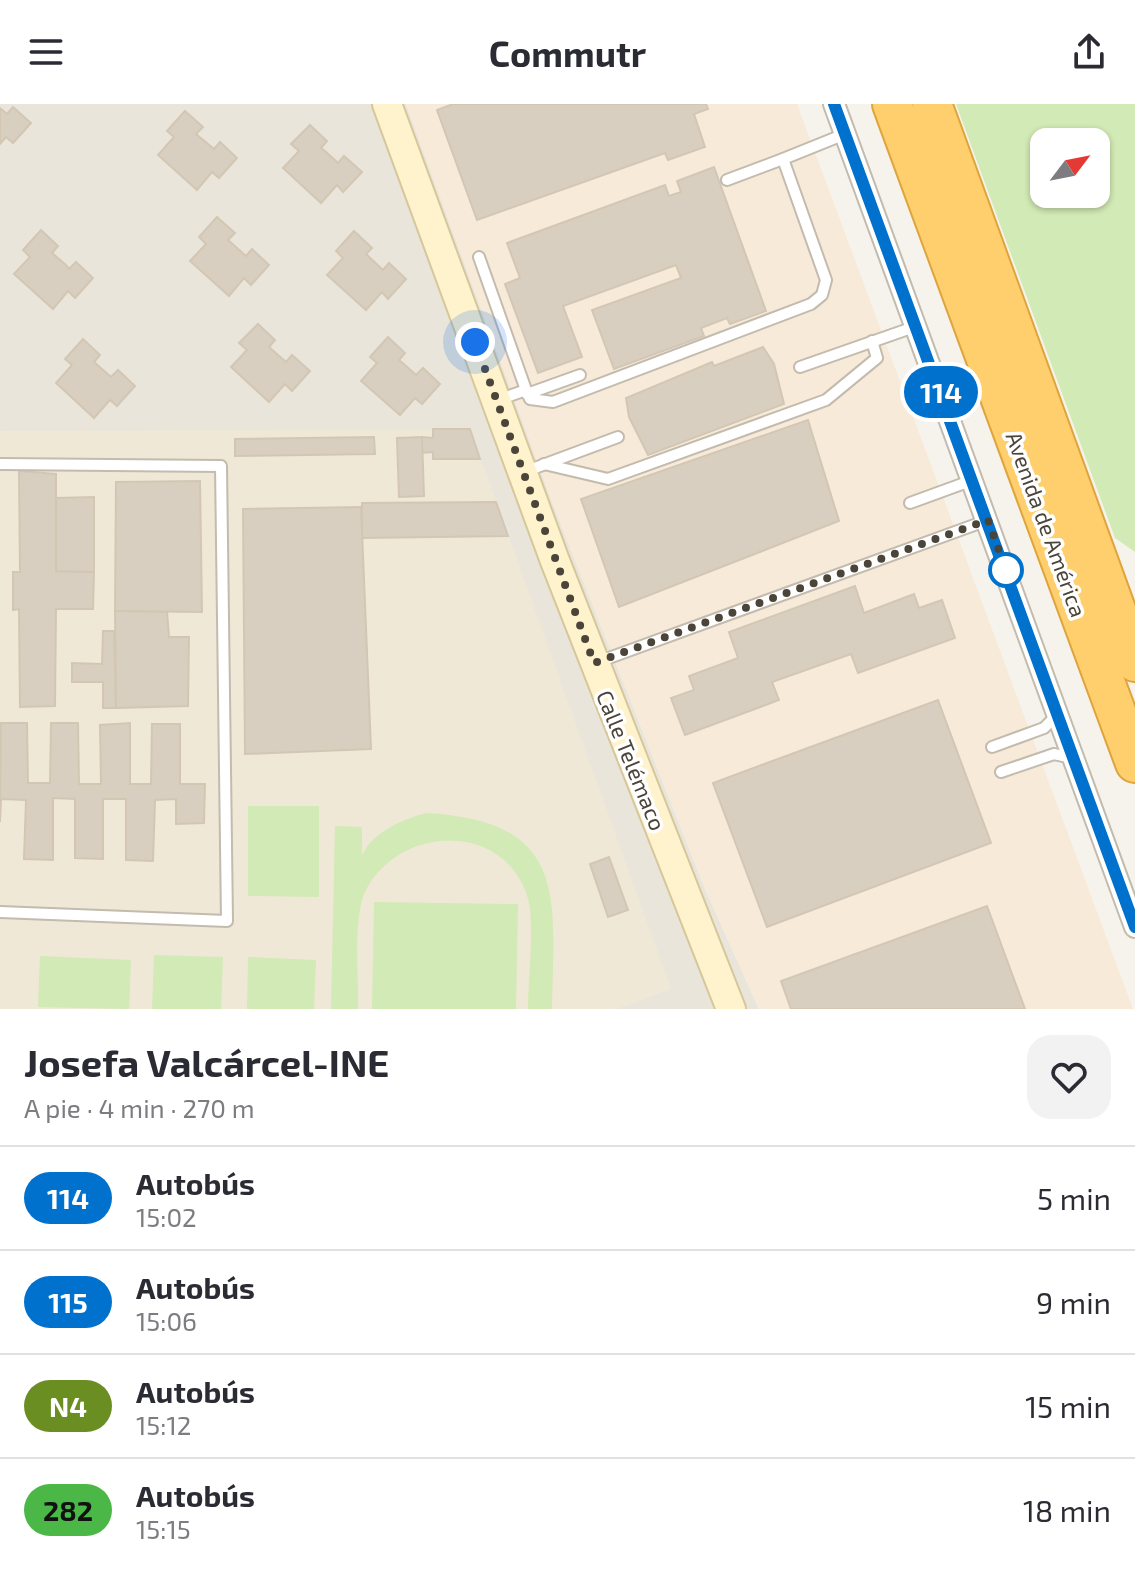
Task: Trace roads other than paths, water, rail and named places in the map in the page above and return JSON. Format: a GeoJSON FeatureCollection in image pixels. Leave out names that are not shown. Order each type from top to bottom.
{"type":"FeatureCollection","features":[{"type":"Feature","properties":{"kind":"highway","name":"Avenida de América"},"geometry":{"type":"LineString","coordinates":[[892,104],[1135,763]]}},
{"type":"Feature","properties":{"kind":"highway","name":"Avenida de América"},"geometry":{"type":"LineString","coordinates":[[932,104],[1135,662]]}},
{"type":"Feature","properties":{"kind":"street","name":"Calle Telémaco"},"geometry":{"type":"LineString","coordinates":[[387,104],[496,401],[533,468],[594,663],[731,1009]]}},
{"type":"Feature","properties":{"kind":"street"},"geometry":{"type":"LineString","coordinates":[[834,104],[1135,927]]}},
{"type":"Feature","properties":{"kind":"lane"},"geometry":{"type":"LineString","coordinates":[[727,180],[845,134]]}},
{"type":"Feature","properties":{"kind":"lane"},"geometry":{"type":"LineString","coordinates":[[479,257],[526,392],[530,399],[553,402],[811,304],[822,295],[826,280],[783,159]]}},
{"type":"Feature","properties":{"kind":"lane"},"geometry":{"type":"LineString","coordinates":[[800,367],[917,326]]}},
{"type":"Feature","properties":{"kind":"lane"},"geometry":{"type":"LineString","coordinates":[[533,468],[608,479],[826,400],[877,358],[872,341]]}},
{"type":"Feature","properties":{"kind":"lane"},"geometry":{"type":"LineString","coordinates":[[496,401],[580,375]]}},
{"type":"Feature","properties":{"kind":"lane"},"geometry":{"type":"LineString","coordinates":[[533,468],[618,437]]}},
{"type":"Feature","properties":{"kind":"lane"},"geometry":{"type":"LineString","coordinates":[[0,464],[221,466],[227,921],[0,912]]}},
{"type":"Feature","properties":{"kind":"lane"},"geometry":{"type":"LineString","coordinates":[[910,503],[973,480]]}},
{"type":"Feature","properties":{"kind":"lane"},"geometry":{"type":"LineString","coordinates":[[594,663],[988,520]]}},
{"type":"Feature","properties":{"kind":"lane"},"geometry":{"type":"LineString","coordinates":[[992,747],[1044,728],[1058,713]]}},
{"type":"Feature","properties":{"kind":"lane"},"geometry":{"type":"LineString","coordinates":[[1001,772],[1054,754],[1074,758]]}}]}
